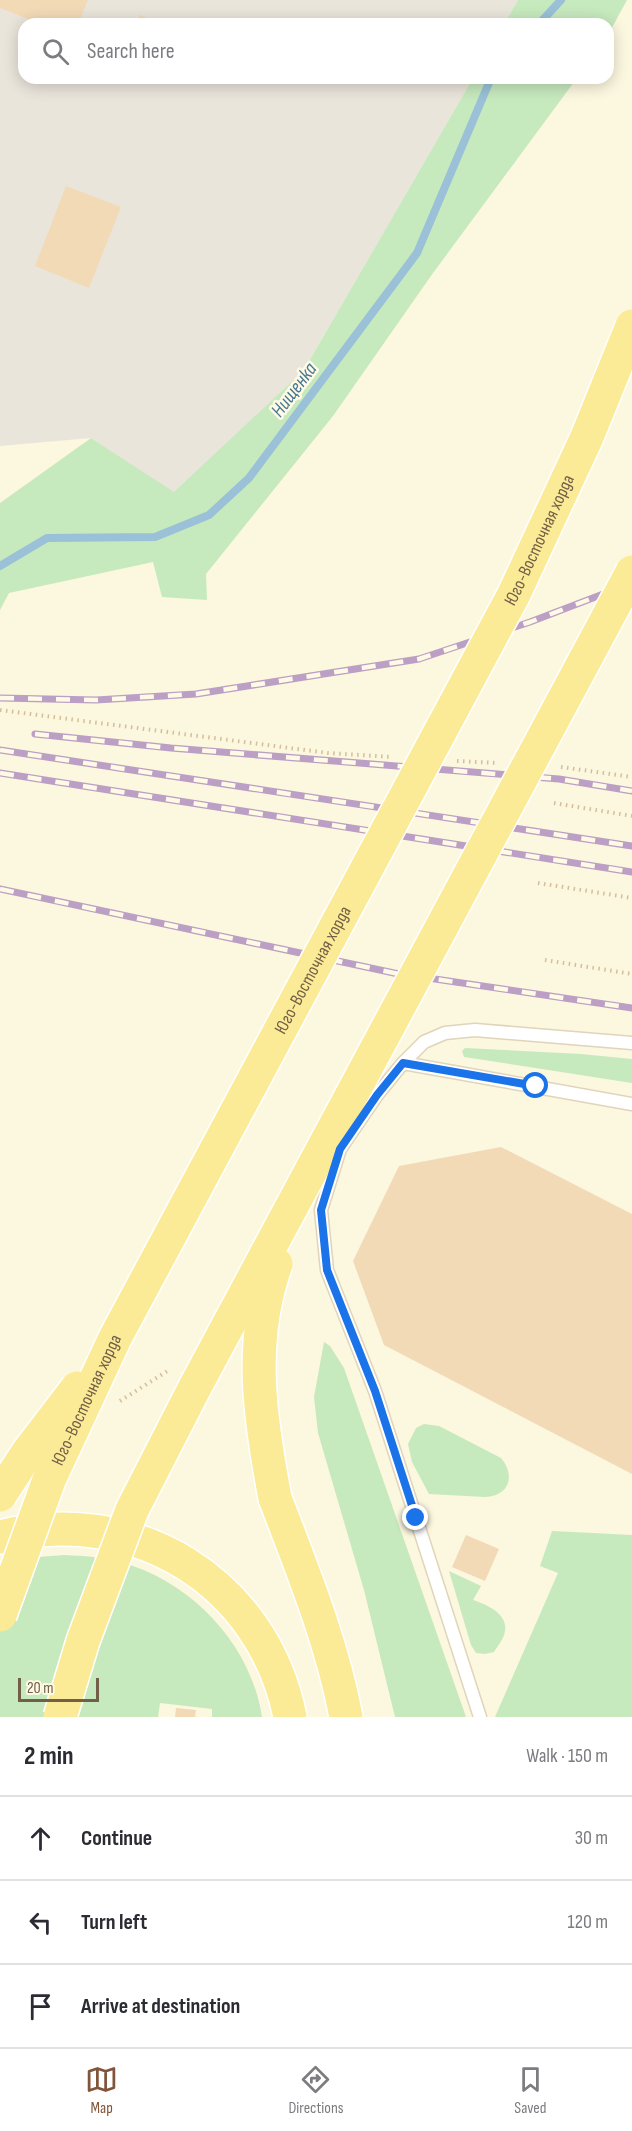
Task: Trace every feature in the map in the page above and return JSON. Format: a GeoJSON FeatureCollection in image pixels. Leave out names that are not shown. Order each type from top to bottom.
{"type":"FeatureCollection","features":[{"type":"Feature","properties":{"kind":"main road","name":"Юго-Восточная хорда"},"geometry":{"type":"LineString","coordinates":[[0,1615],[49,1480],[115,1338],[514,594],[587,437],[632,326]]}},
{"type":"Feature","properties":{"kind":"main road"},"geometry":{"type":"LineString","coordinates":[[60,1717],[83,1641],[132,1510],[195,1387],[632,572]]}},
{"type":"Feature","properties":{"kind":"main road"},"geometry":{"type":"LineString","coordinates":[[306,1180],[273,1271],[264,1306],[258,1345],[262,1428],[275,1498],[332,1657],[346,1717]]}},
{"type":"Feature","properties":{"kind":"main road"},"geometry":{"type":"LineString","coordinates":[[0,1495],[28,1452],[115,1338]]}},
{"type":"Feature","properties":{"kind":"main road"},"geometry":{"type":"LineString","coordinates":[[0,1537],[33,1530],[65,1528],[97,1530],[128,1537],[159,1548],[187,1563],[213,1582],[236,1605],[255,1630],[279,1675],[290,1717]]}},
{"type":"Feature","properties":{"kind":"lane"},"geometry":{"type":"LineString","coordinates":[[480,1717],[375,1391],[327,1270],[321,1210],[340,1149],[377,1095],[424,1042],[445,1033],[475,1030],[632,1043]]}},
{"type":"Feature","properties":{"kind":"lane"},"geometry":{"type":"LineString","coordinates":[[403,1063],[632,1104]]}},
{"type":"Feature","properties":{"kind":"path"},"geometry":{"type":"LineString","coordinates":[[0,710],[328,753],[398,757]]}},
{"type":"Feature","properties":{"kind":"path"},"geometry":{"type":"LineString","coordinates":[[456,760],[503,763]]}},
{"type":"Feature","properties":{"kind":"path"},"geometry":{"type":"LineString","coordinates":[[549,766],[632,777]]}},
{"type":"Feature","properties":{"kind":"path"},"geometry":{"type":"LineString","coordinates":[[554,803],[632,816]]}},
{"type":"Feature","properties":{"kind":"path"},"geometry":{"type":"LineString","coordinates":[[538,883],[632,898]]}},
{"type":"Feature","properties":{"kind":"path"},"geometry":{"type":"LineString","coordinates":[[545,960],[632,974]]}},
{"type":"Feature","properties":{"kind":"path"},"geometry":{"type":"LineString","coordinates":[[119,1402],[178,1364]]}},
{"type":"Feature","properties":{"kind":"shaded area"},"geometry":{"type":"Polygon","coordinates":[[[0,0],[518,0],[508,18],[18,18],[18,84],[470,84],[304,370],[174,493],[91,438],[0,446],[0,0]]]}},
{"type":"Feature","properties":{"kind":"green space"},"geometry":{"type":"Polygon","coordinates":[[[518,0],[627,0],[614,24],[614,18],[508,18],[518,0]]]}},
{"type":"Feature","properties":{"kind":"green space"},"geometry":{"type":"Polygon","coordinates":[[[470,84],[573,84],[433,273],[333,416],[206,574],[207,600],[162,597],[153,562],[9,593],[0,610],[0,503],[91,438],[174,492],[304,370],[470,84]]]}},
{"type":"Feature","properties":{"kind":"green space"},"geometry":{"type":"Polygon","coordinates":[[[465,1048],[632,1059],[632,1083],[464,1057],[462,1051],[465,1048]]]}},
{"type":"Feature","properties":{"kind":"green space"},"geometry":{"type":"Polygon","coordinates":[[[324,1342],[330,1346],[344,1368],[466,1717],[395,1717],[364,1590],[318,1433],[314,1397],[324,1342]]]}},
{"type":"Feature","properties":{"kind":"green space"},"geometry":{"type":"Polygon","coordinates":[[[424,1424],[439,1426],[501,1458],[506,1465],[509,1478],[505,1489],[493,1496],[485,1497],[429,1494],[412,1462],[408,1444],[416,1428],[424,1424]]]}},
{"type":"Feature","properties":{"kind":"green space"},"geometry":{"type":"Polygon","coordinates":[[[552,1531],[632,1535],[632,1717],[495,1717],[558,1573],[540,1566],[552,1531]]]}},
{"type":"Feature","properties":{"kind":"green space"},"geometry":{"type":"Polygon","coordinates":[[[65,1555],[106,1559],[146,1571],[171,1584],[193,1600],[214,1619],[231,1641],[256,1690],[262,1717],[212,1717],[212,1709],[160,1703],[158,1717],[0,1717],[0,1566],[37,1557],[65,1555]]]}},
{"type":"Feature","properties":{"kind":"green space"},"geometry":{"type":"Polygon","coordinates":[[[449,1571],[481,1586],[473,1600],[491,1608],[501,1616],[505,1628],[504,1635],[494,1652],[476,1653],[471,1645],[449,1571]]]}},
{"type":"Feature","properties":{"kind":"building"},"geometry":{"type":"Polygon","coordinates":[[[0,0],[88,0],[80,18],[26,18],[0,8],[0,0]]]}},
{"type":"Feature","properties":{"kind":"building"},"geometry":{"type":"Polygon","coordinates":[[[66,186],[121,207],[89,288],[35,266],[66,186]]]}},
{"type":"Feature","properties":{"kind":"building"},"geometry":{"type":"Polygon","coordinates":[[[501,1147],[632,1214],[632,1474],[384,1345],[353,1261],[399,1166],[501,1147]]]}},
{"type":"Feature","properties":{"kind":"building"},"geometry":{"type":"Polygon","coordinates":[[[466,1535],[499,1549],[485,1581],[452,1567],[466,1535]]]}},
{"type":"Feature","properties":{"kind":"building"},"geometry":{"type":"Polygon","coordinates":[[[176,1708],[196,1710],[195,1717],[175,1717],[176,1708]]]}},
{"type":"Feature","properties":{"kind":"waterway","name":"Нищенка"},"geometry":{"type":"LineString","coordinates":[[544,18],[561,0]]}},
{"type":"Feature","properties":{"kind":"waterway","name":"Нищенка"},"geometry":{"type":"LineString","coordinates":[[0,566],[47,538],[155,537],[209,515],[249,478],[417,253],[488,84]]}},
{"type":"Feature","properties":{"kind":"railway"},"geometry":{"type":"LineString","coordinates":[[0,698],[96,700],[196,694],[419,659],[530,622],[632,583]]}},
{"type":"Feature","properties":{"kind":"railway"},"geometry":{"type":"LineString","coordinates":[[35,734],[171,748],[559,779],[632,791]]}},
{"type":"Feature","properties":{"kind":"railway"},"geometry":{"type":"LineString","coordinates":[[0,750],[632,846]]}},
{"type":"Feature","properties":{"kind":"railway"},"geometry":{"type":"LineString","coordinates":[[0,773],[632,872]]}},
{"type":"Feature","properties":{"kind":"railway"},"geometry":{"type":"LineString","coordinates":[[0,889],[394,973],[632,1008]]}},
{"type":"Feature","properties":{"kind":"route"},"geometry":{"type":"LineString","coordinates":[[416,1518],[375,1391],[327,1270],[321,1210],[340,1149],[377,1095],[403,1063],[536,1086]]}}]}
